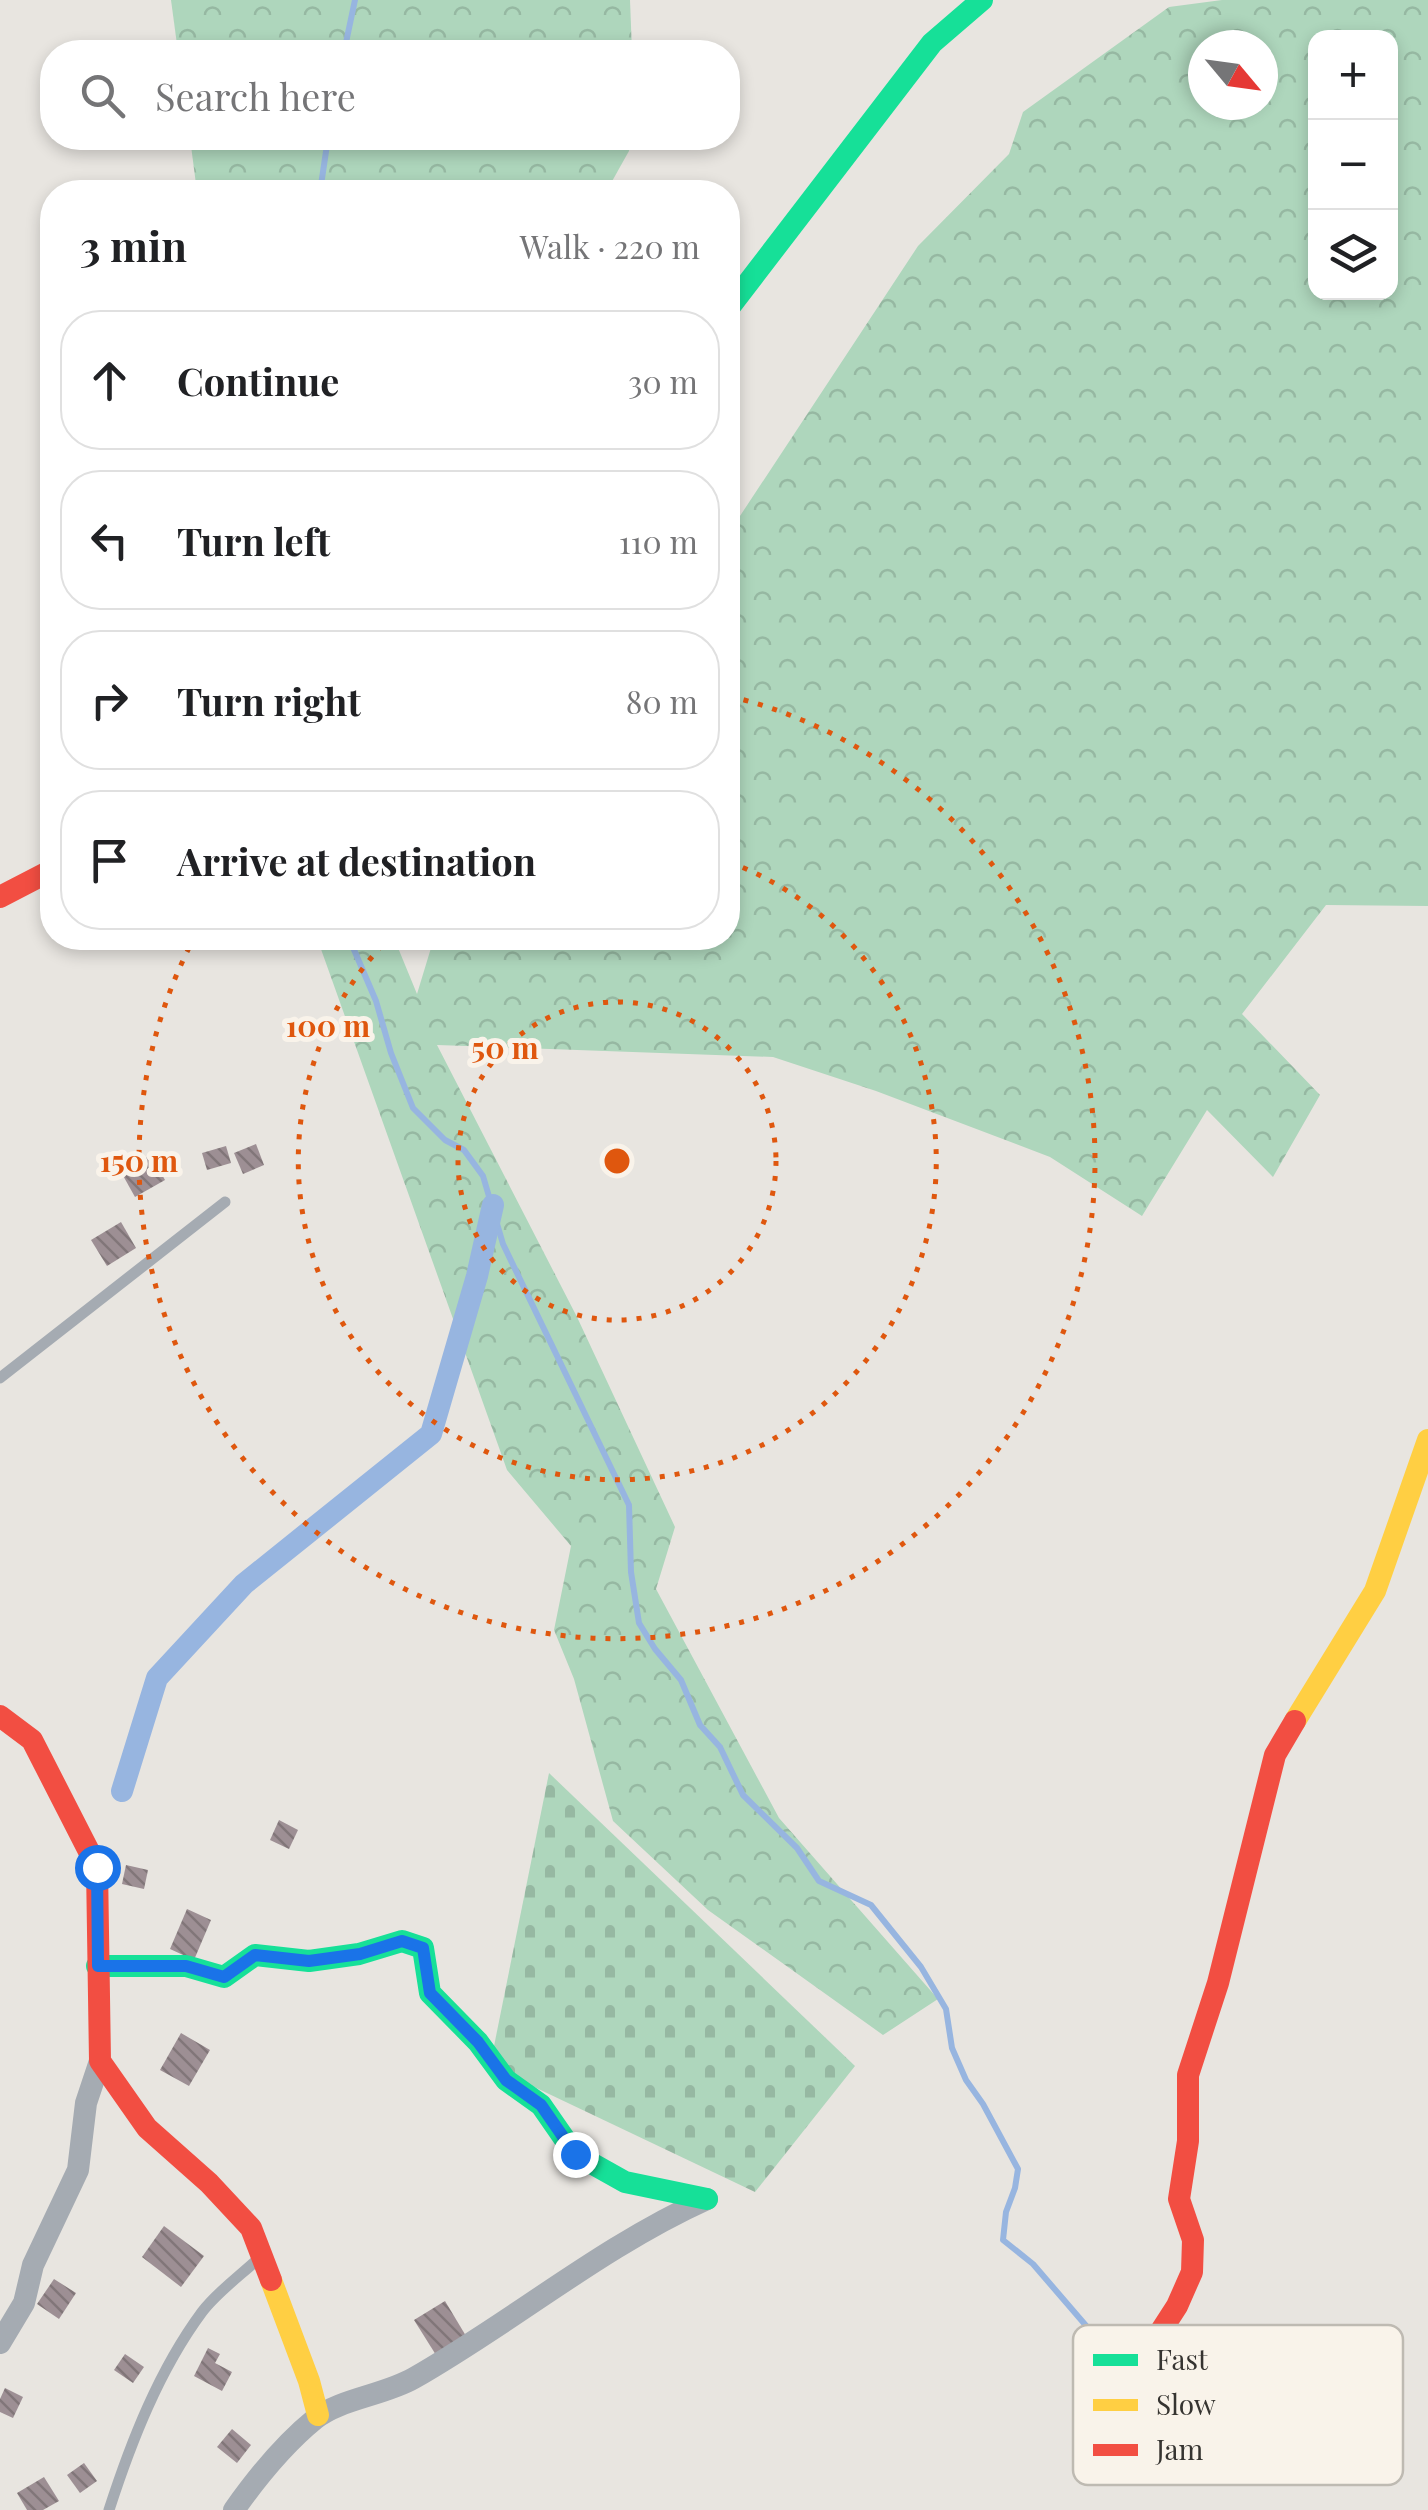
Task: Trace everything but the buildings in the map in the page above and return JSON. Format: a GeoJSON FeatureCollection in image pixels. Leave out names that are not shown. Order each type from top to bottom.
{"type":"FeatureCollection","features":[{"type":"Feature","properties":{"kind":"street"},"geometry":{"type":"LineString","coordinates":[[740,292],[932,43],[982,0]]}},
{"type":"Feature","properties":{"kind":"street"},"geometry":{"type":"LineString","coordinates":[[0,897],[40,876]]}},
{"type":"Feature","properties":{"kind":"street"},"geometry":{"type":"LineString","coordinates":[[1165,2325],[1192,2272],[1193,2240],[1178,2199],[1188,2141],[1188,2075],[1218,1982],[1275,1755],[1375,1592],[1428,1440]]}},
{"type":"Feature","properties":{"kind":"street"},"geometry":{"type":"LineString","coordinates":[[0,1716],[32,1740],[97,1867],[100,2061],[86,2103],[78,2170],[33,2265],[24,2303],[0,2343]]}},
{"type":"Feature","properties":{"kind":"street"},"geometry":{"type":"LineString","coordinates":[[98,1966],[186,1966],[224,1977],[255,1955],[309,1961],[360,1954],[402,1941],[423,1948],[430,1993],[478,2042],[506,2080],[541,2105],[575,2154],[626,2182],[707,2199],[616,2245],[411,2380],[318,2415],[266,2465],[234,2510]]}},
{"type":"Feature","properties":{"kind":"street"},"geometry":{"type":"LineString","coordinates":[[100,2061],[147,2128],[252,2228],[318,2415]]}},
{"type":"Feature","properties":{"kind":"lane"},"geometry":{"type":"LineString","coordinates":[[0,1378],[224,1202]]}},
{"type":"Feature","properties":{"kind":"lane"},"geometry":{"type":"LineString","coordinates":[[109,2510],[123,2466],[163,2375],[204,2310],[262,2255]]}},
{"type":"Feature","properties":{"kind":"green space"},"geometry":{"type":"Polygon","coordinates":[[[171,0],[630,0],[632,40],[176,40],[171,0]]]}},
{"type":"Feature","properties":{"kind":"green space"},"geometry":{"type":"Polygon","coordinates":[[[1222,0],[1428,0],[1428,906],[1326,905],[1242,1014],[1320,1095],[1273,1177],[1207,1110],[1142,1216],[1050,1157],[773,1057],[437,1045],[577,1317],[675,1527],[656,1589],[779,1818],[938,1999],[883,2035],[708,1910],[613,1821],[574,1679],[554,1630],[571,1546],[507,1470],[321,950],[399,950],[417,994],[430,950],[740,950],[740,516],[918,246],[1009,154],[1023,112],[1169,7],[1222,0]]]}},
{"type":"Feature","properties":{"kind":"green space"},"geometry":{"type":"Polygon","coordinates":[[[192,150],[629,150],[613,180],[195,180],[192,150]]]}},
{"type":"Feature","properties":{"kind":"green space"},"geometry":{"type":"Polygon","coordinates":[[[549,1773],[855,2066],[755,2192],[490,2066],[549,1773]]]}},
{"type":"Feature","properties":{"kind":"waterway"},"geometry":{"type":"LineString","coordinates":[[347,40],[355,0]]}},
{"type":"Feature","properties":{"kind":"waterway"},"geometry":{"type":"LineString","coordinates":[[322,180],[326,150]]}},
{"type":"Feature","properties":{"kind":"waterway"},"geometry":{"type":"LineString","coordinates":[[354,950],[413,1108],[445,1140],[464,1150],[483,1176],[503,1244],[629,1505],[631,1572],[639,1623],[681,1680],[700,1725],[720,1747],[743,1795],[797,1848],[819,1881],[871,1905],[921,1967],[946,2009],[952,2048],[966,2080],[1018,2169],[1003,2240],[1033,2264],[1085,2325]]}},
{"type":"Feature","properties":{"kind":"waterway"},"geometry":{"type":"LineString","coordinates":[[122,1791],[157,1678],[244,1584],[431,1434],[477,1276],[493,1205]]}},
{"type":"Feature","properties":{"kind":"traffic: fast"},"geometry":{"type":"LineString","coordinates":[[740,293],[932,43],[982,0]]}},
{"type":"Feature","properties":{"kind":"traffic: fast"},"geometry":{"type":"LineString","coordinates":[[97,1966],[186,1966],[224,1977],[255,1955],[309,1961],[359,1954],[402,1941],[423,1948],[430,1993],[478,2042],[506,2080],[541,2105],[575,2154],[625,2182],[707,2199]]}},
{"type":"Feature","properties":{"kind":"traffic: slow"},"geometry":{"type":"LineString","coordinates":[[1295,1721],[1375,1591],[1428,1440]]}},
{"type":"Feature","properties":{"kind":"traffic: slow"},"geometry":{"type":"LineString","coordinates":[[271,2280],[318,2415]]}},
{"type":"Feature","properties":{"kind":"traffic: jam"},"geometry":{"type":"LineString","coordinates":[[0,897],[40,876]]}},
{"type":"Feature","properties":{"kind":"traffic: jam"},"geometry":{"type":"LineString","coordinates":[[0,1716],[32,1740],[97,1867],[100,2061],[147,2128],[209,2183],[251,2228],[271,2280]]}},
{"type":"Feature","properties":{"kind":"traffic: jam"},"geometry":{"type":"LineString","coordinates":[[1165,2325],[1192,2272],[1193,2240],[1179,2199],[1188,2141],[1188,2075],[1218,1983],[1275,1755],[1295,1721]]}},
{"type":"Feature","properties":{"kind":"route"},"geometry":{"type":"LineString","coordinates":[[97,1867],[98,1966],[186,1966],[224,1977],[255,1955],[309,1961],[360,1954],[402,1941],[423,1948],[430,1993],[478,2042],[506,2080],[541,2105],[575,2154]]}}]}
